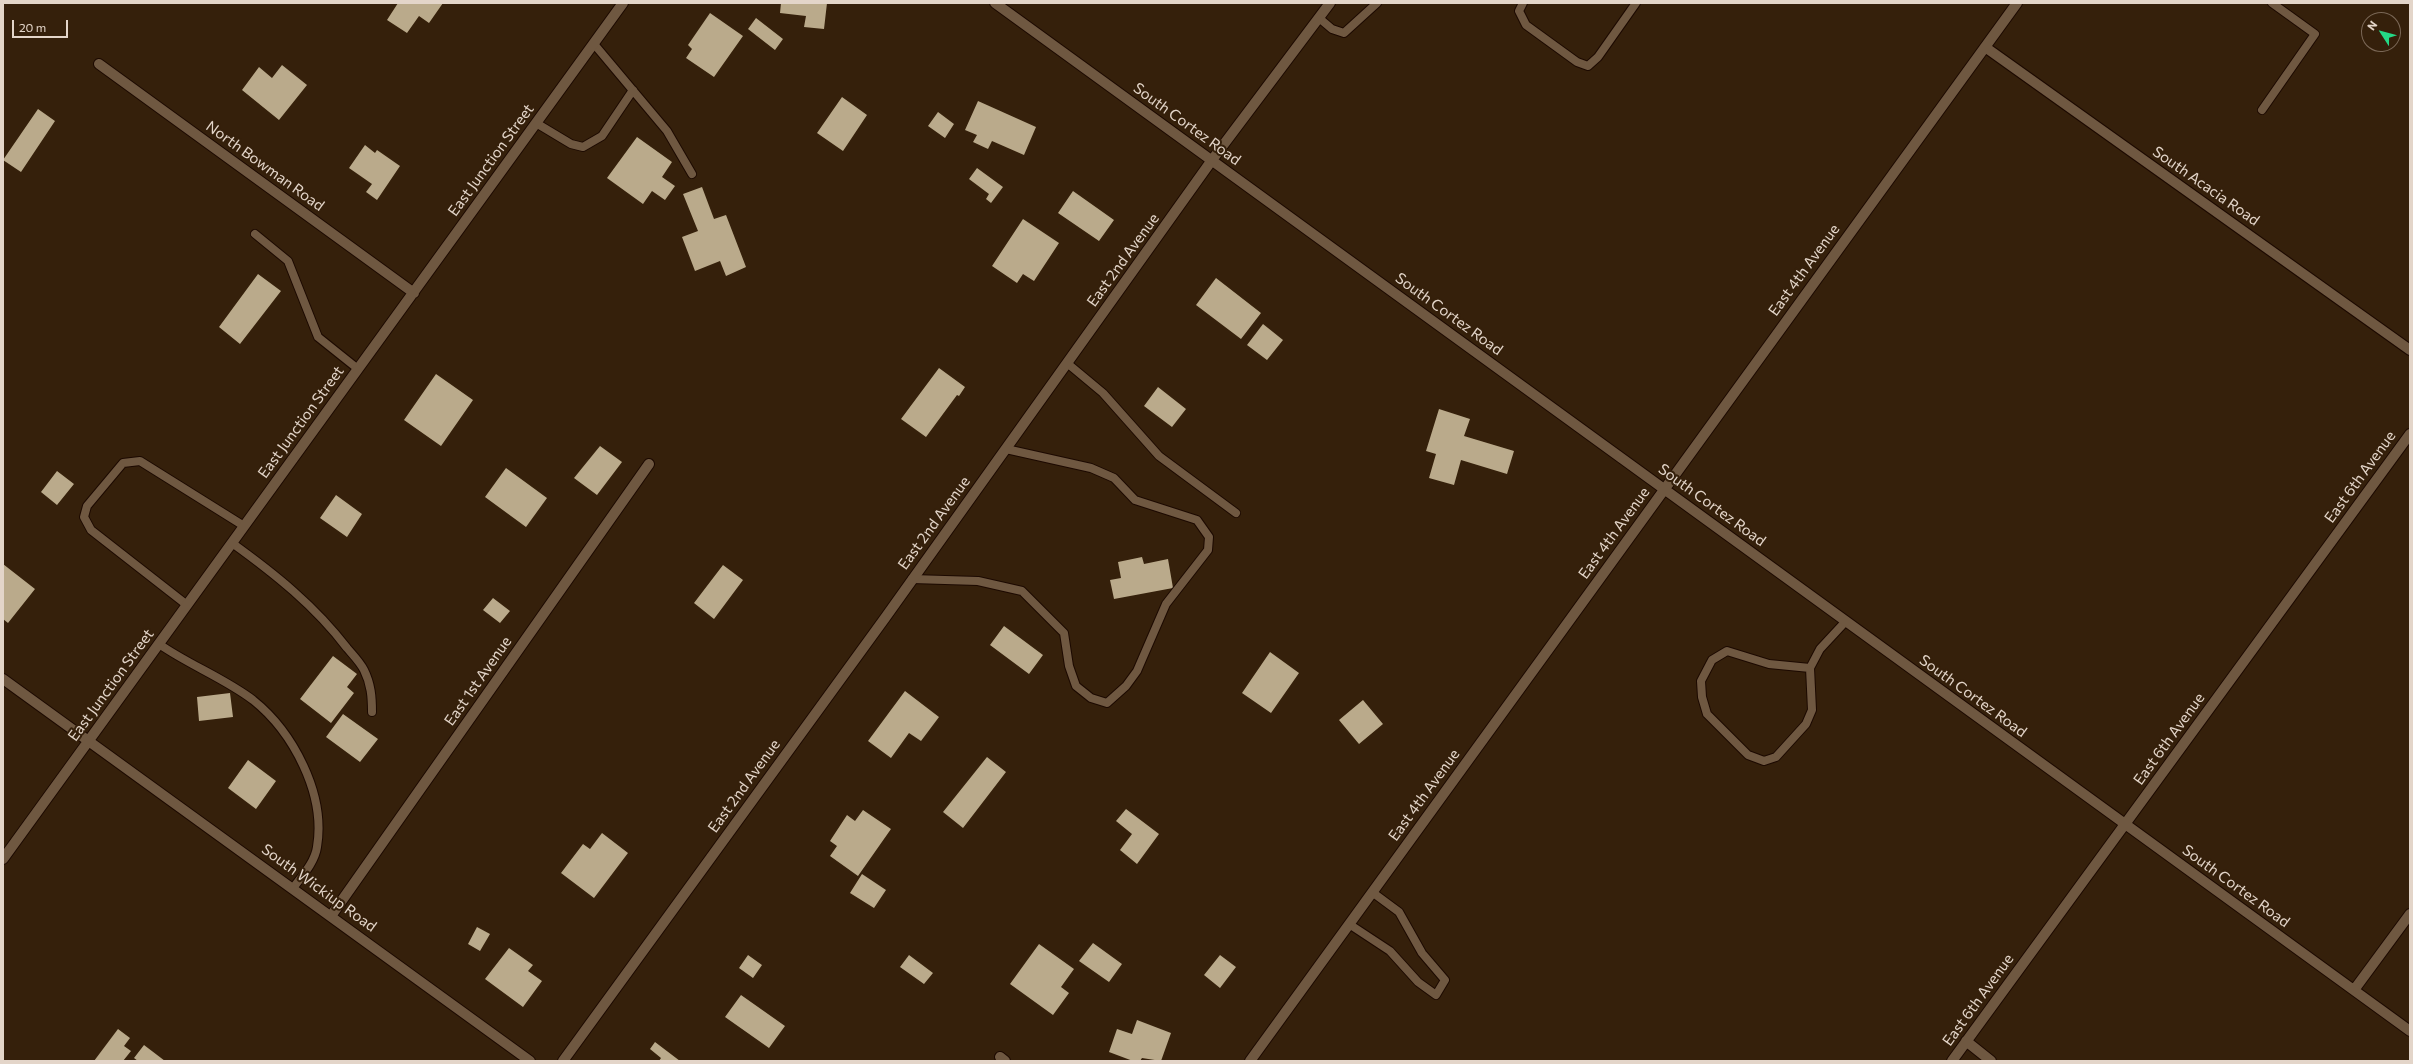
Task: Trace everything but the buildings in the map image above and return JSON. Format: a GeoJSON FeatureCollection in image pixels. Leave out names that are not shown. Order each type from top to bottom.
{"type":"FeatureCollection","features":[{"type":"Feature","properties":{"kind":"street","name":"East Junction Street"},"geometry":{"type":"LineString","coordinates":[[3,859],[624,3]]}},
{"type":"Feature","properties":{"kind":"street","name":"South Cortez Road"},"geometry":{"type":"LineString","coordinates":[[995,3],[2410,1032]]}},
{"type":"Feature","properties":{"kind":"street","name":"East 2nd Avenue"},"geometry":{"type":"LineString","coordinates":[[563,1061],[1006,449],[1212,160],[1330,3]]}},
{"type":"Feature","properties":{"kind":"street","name":"East 4th Avenue"},"geometry":{"type":"LineString","coordinates":[[1250,1061],[2017,3]]}},
{"type":"Feature","properties":{"kind":"street","name":"South Acacia Road"},"geometry":{"type":"LineString","coordinates":[[1985,47],[2410,350]]}},
{"type":"Feature","properties":{"kind":"street","name":"North Bowman Road"},"geometry":{"type":"LineString","coordinates":[[99,64],[414,293]]}},
{"type":"Feature","properties":{"kind":"street","name":"East 6th Avenue"},"geometry":{"type":"LineString","coordinates":[[1952,1061],[2410,434]]}},
{"type":"Feature","properties":{"kind":"street","name":"East 1st Avenue"},"geometry":{"type":"LineString","coordinates":[[331,916],[649,464]]}},
{"type":"Feature","properties":{"kind":"street","name":"South Wickiup Road"},"geometry":{"type":"LineString","coordinates":[[3,679],[530,1061]]}},
{"type":"Feature","properties":{"kind":"street"},"geometry":{"type":"LineString","coordinates":[[2354,990],[2410,914]]}},
{"type":"Feature","properties":{"kind":"street"},"geometry":{"type":"LineString","coordinates":[[1966,1042],[1991,1061]]}},
{"type":"Feature","properties":{"kind":"lane"},"geometry":{"type":"LineString","coordinates":[[1319,18],[1332,29],[1344,33],[1378,3]]}},
{"type":"Feature","properties":{"kind":"lane"},"geometry":{"type":"LineString","coordinates":[[1523,3],[1519,11],[1526,25],[1577,62],[1588,66],[1598,57],[1636,3]]}},
{"type":"Feature","properties":{"kind":"lane"},"geometry":{"type":"LineString","coordinates":[[2262,110],[2315,34],[2272,3]]}},
{"type":"Feature","properties":{"kind":"lane"},"geometry":{"type":"LineString","coordinates":[[594,44],[667,131],[692,174]]}},
{"type":"Feature","properties":{"kind":"lane"},"geometry":{"type":"LineString","coordinates":[[536,123],[571,144],[583,147],[602,136],[633,90]]}},
{"type":"Feature","properties":{"kind":"lane"},"geometry":{"type":"LineString","coordinates":[[255,234],[288,262],[318,337],[358,369]]}},
{"type":"Feature","properties":{"kind":"lane"},"geometry":{"type":"LineString","coordinates":[[1067,363],[1103,393],[1159,456],[1236,513]]}},
{"type":"Feature","properties":{"kind":"lane"},"geometry":{"type":"LineString","coordinates":[[912,579],[978,581],[1022,591],[1064,633],[1069,666],[1076,686],[1091,698],[1107,703],[1126,686],[1137,671],[1166,604],[1208,550],[1210,536],[1197,520],[1135,500],[1114,478],[1092,468],[1006,449]]}},
{"type":"Feature","properties":{"kind":"lane"},"geometry":{"type":"LineString","coordinates":[[187,605],[91,530],[84,517],[87,506],[123,463],[140,461],[244,526]]}},
{"type":"Feature","properties":{"kind":"lane"},"geometry":{"type":"LineString","coordinates":[[232,543],[268,569],[305,600],[334,631],[364,670],[372,693],[372,712]]}},
{"type":"Feature","properties":{"kind":"lane"},"geometry":{"type":"LineString","coordinates":[[1810,668],[1769,664],[1727,651],[1712,660],[1700,681],[1702,698],[1707,714],[1748,755],[1764,761],[1776,757],[1806,724],[1812,710],[1810,668],[1820,649],[1846,621]]}},
{"type":"Feature","properties":{"kind":"lane"},"geometry":{"type":"LineString","coordinates":[[160,644],[252,700],[274,721],[296,750],[311,784],[317,814],[318,847],[310,864],[293,888]]}},
{"type":"Feature","properties":{"kind":"lane"},"geometry":{"type":"LineString","coordinates":[[1349,924],[1390,951],[1418,982],[1436,995],[1445,980],[1422,953],[1399,912],[1372,892]]}}]}
